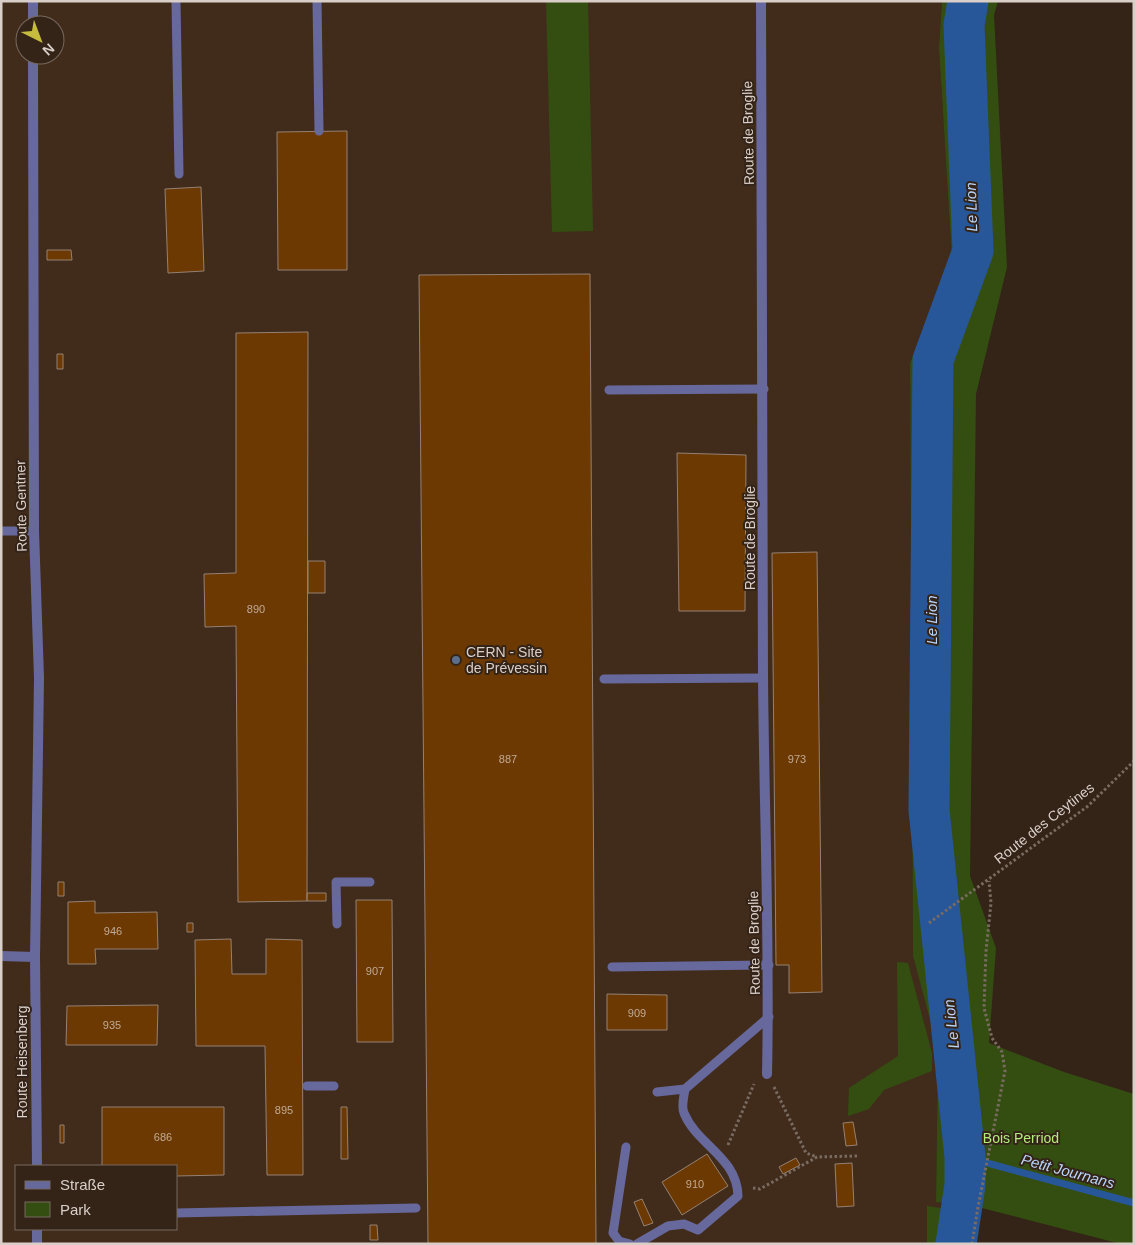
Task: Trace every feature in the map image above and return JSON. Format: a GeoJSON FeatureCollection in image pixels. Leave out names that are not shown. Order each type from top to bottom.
{"type":"FeatureCollection","features":[{"type":"Feature","properties":{"kind":"street"},"geometry":{"type":"LineString","coordinates":[[33,1],[33,15]]}},
{"type":"Feature","properties":{"kind":"street","name":"Route de Broglie"},"geometry":{"type":"LineString","coordinates":[[761,1],[764,389],[763,678],[769,965],[768,1074]]}},
{"type":"Feature","properties":{"kind":"street","name":"Route Gentner"},"geometry":{"type":"LineString","coordinates":[[33,65],[34,531],[39,678],[35,957]]}},
{"type":"Feature","properties":{"kind":"street"},"geometry":{"type":"LineString","coordinates":[[1,956],[35,957]]}},
{"type":"Feature","properties":{"kind":"street","name":"Route Heisenberg"},"geometry":{"type":"LineString","coordinates":[[35,957],[36,1165]]}},
{"type":"Feature","properties":{"kind":"street"},"geometry":{"type":"LineString","coordinates":[[37,1230],[37,1244]]}},
{"type":"Feature","properties":{"kind":"lane"},"geometry":{"type":"LineString","coordinates":[[176,1],[179,174]]}},
{"type":"Feature","properties":{"kind":"lane"},"geometry":{"type":"LineString","coordinates":[[317,1],[319,131]]}},
{"type":"Feature","properties":{"kind":"lane"},"geometry":{"type":"LineString","coordinates":[[609,390],[764,389]]}},
{"type":"Feature","properties":{"kind":"lane"},"geometry":{"type":"LineString","coordinates":[[1,531],[34,531]]}},
{"type":"Feature","properties":{"kind":"lane"},"geometry":{"type":"LineString","coordinates":[[604,679],[763,678]]}},
{"type":"Feature","properties":{"kind":"lane"},"geometry":{"type":"LineString","coordinates":[[337,924],[336,882],[370,882]]}},
{"type":"Feature","properties":{"kind":"lane"},"geometry":{"type":"LineString","coordinates":[[612,967],[769,965]]}},
{"type":"Feature","properties":{"kind":"lane"},"geometry":{"type":"LineString","coordinates":[[657,1092],[685,1090],[768,1017]]}},
{"type":"Feature","properties":{"kind":"lane"},"geometry":{"type":"LineString","coordinates":[[307,1086],[334,1086]]}},
{"type":"Feature","properties":{"kind":"lane"},"geometry":{"type":"LineString","coordinates":[[637,1244],[668,1226],[684,1224],[698,1230],[738,1196],[738,1184],[731,1169],[692,1127],[683,1111],[685,1090]]}},
{"type":"Feature","properties":{"kind":"lane"},"geometry":{"type":"LineString","coordinates":[[626,1147],[613,1233],[619,1241],[630,1244]]}},
{"type":"Feature","properties":{"kind":"lane"},"geometry":{"type":"LineString","coordinates":[[178,1213],[416,1208]]}},
{"type":"Feature","properties":{"kind":"path","name":"Route des Ceytines"},"geometry":{"type":"LineString","coordinates":[[929,923],[989,881],[1088,806],[1134,761]]}},
{"type":"Feature","properties":{"kind":"path"},"geometry":{"type":"LineString","coordinates":[[972,1244],[1005,1071],[1002,1052],[992,1038],[984,1008],[992,903],[989,881]]}},
{"type":"Feature","properties":{"kind":"path"},"geometry":{"type":"LineString","coordinates":[[723,1159],[752,1085],[768,1074],[806,1153],[817,1157],[857,1156]]}},
{"type":"Feature","properties":{"kind":"path"},"geometry":{"type":"LineString","coordinates":[[738,1184],[760,1189],[817,1157]]}},
{"type":"Feature","properties":{"kind":"shaded area","name":"CERN - Site de Prévessin"},"geometry":{"type":"Polygon","coordinates":[[[1,1],[942,1],[939,48],[952,259],[910,363],[913,956],[938,1050],[936,1202],[973,1208],[966,1244],[1,1244],[1,1]]]}},
{"type":"Feature","properties":{"kind":"green space"},"geometry":{"type":"Polygon","coordinates":[[[546,1],[588,1],[593,231],[552,232],[546,1]]]}},
{"type":"Feature","properties":{"kind":"green space","name":"Bois Perriod"},"geometry":{"type":"Polygon","coordinates":[[[942,1],[998,1],[994,15],[1007,267],[976,394],[970,876],[996,948],[989,1043],[1064,1072],[1134,1094],[1134,1244],[1121,1244],[978,1207],[936,1202],[938,1050],[913,956],[910,363],[952,259],[939,48],[942,1]]]}},
{"type":"Feature","properties":{"kind":"green space"},"geometry":{"type":"Polygon","coordinates":[[[897,962],[908,963],[932,1053],[932,1071],[884,1090],[869,1109],[848,1116],[849,1088],[898,1056],[897,962]]]}},
{"type":"Feature","properties":{"kind":"green space"},"geometry":{"type":"Polygon","coordinates":[[[927,1206],[968,1212],[962,1244],[927,1244],[927,1206]]]}},
{"type":"Feature","properties":{"kind":"building"},"geometry":{"type":"Polygon","coordinates":[[[347,131],[347,270],[278,270],[277,132],[347,131]]]}},
{"type":"Feature","properties":{"kind":"building"},"geometry":{"type":"Polygon","coordinates":[[[201,187],[204,271],[168,273],[165,189],[201,187]]]}},
{"type":"Feature","properties":{"kind":"building"},"geometry":{"type":"Polygon","coordinates":[[[47,250],[71,250],[72,260],[47,260],[47,250]]]}},
{"type":"Feature","properties":{"kind":"building"},"geometry":{"type":"Polygon","coordinates":[[[590,274],[596,1244],[428,1244],[419,275],[590,274]]]}},
{"type":"Feature","properties":{"kind":"building"},"geometry":{"type":"Polygon","coordinates":[[[308,332],[307,901],[238,902],[236,626],[205,627],[204,574],[236,573],[236,333],[308,332]]]}},
{"type":"Feature","properties":{"kind":"building"},"geometry":{"type":"Polygon","coordinates":[[[57,354],[63,354],[63,369],[57,369],[57,354]]]}},
{"type":"Feature","properties":{"kind":"building"},"geometry":{"type":"Polygon","coordinates":[[[677,453],[746,455],[745,611],[679,611],[677,453]]]}},
{"type":"Feature","properties":{"kind":"building"},"geometry":{"type":"Polygon","coordinates":[[[817,552],[822,992],[789,993],[789,965],[776,965],[772,553],[817,552]]]}},
{"type":"Feature","properties":{"kind":"building"},"geometry":{"type":"Polygon","coordinates":[[[308,561],[325,561],[325,593],[308,593],[308,561]]]}},
{"type":"Feature","properties":{"kind":"building"},"geometry":{"type":"Polygon","coordinates":[[[58,882],[64,882],[64,896],[58,896],[58,882]]]}},
{"type":"Feature","properties":{"kind":"building"},"geometry":{"type":"Polygon","coordinates":[[[307,893],[326,893],[326,901],[307,901],[307,893]]]}},
{"type":"Feature","properties":{"kind":"building"},"geometry":{"type":"Polygon","coordinates":[[[356,900],[392,900],[393,1042],[357,1042],[356,900]]]}},
{"type":"Feature","properties":{"kind":"building"},"geometry":{"type":"Polygon","coordinates":[[[95,901],[95,913],[157,912],[158,949],[95,949],[96,964],[68,964],[68,902],[95,901]]]}},
{"type":"Feature","properties":{"kind":"building"},"geometry":{"type":"Polygon","coordinates":[[[187,923],[193,923],[193,932],[187,932],[187,923]]]}},
{"type":"Feature","properties":{"kind":"building"},"geometry":{"type":"Polygon","coordinates":[[[231,939],[232,974],[266,974],[266,939],[302,940],[303,1175],[267,1175],[265,1046],[196,1046],[195,940],[231,939]]]}},
{"type":"Feature","properties":{"kind":"building"},"geometry":{"type":"Polygon","coordinates":[[[607,994],[667,995],[667,1030],[607,1030],[607,994]]]}},
{"type":"Feature","properties":{"kind":"building"},"geometry":{"type":"Polygon","coordinates":[[[158,1005],[157,1045],[66,1045],[67,1006],[158,1005]]]}},
{"type":"Feature","properties":{"kind":"building"},"geometry":{"type":"Polygon","coordinates":[[[102,1107],[224,1107],[224,1175],[178,1176],[178,1165],[102,1165],[102,1107]]]}},
{"type":"Feature","properties":{"kind":"building"},"geometry":{"type":"Polygon","coordinates":[[[341,1107],[347,1107],[348,1159],[341,1159],[341,1107]]]}},
{"type":"Feature","properties":{"kind":"building"},"geometry":{"type":"Polygon","coordinates":[[[853,1122],[857,1145],[846,1146],[843,1123],[853,1122]]]}},
{"type":"Feature","properties":{"kind":"building"},"geometry":{"type":"Polygon","coordinates":[[[60,1125],[64,1125],[64,1143],[60,1143],[60,1125]]]}},
{"type":"Feature","properties":{"kind":"building"},"geometry":{"type":"Polygon","coordinates":[[[707,1154],[728,1186],[682,1215],[662,1182],[707,1154]]]}},
{"type":"Feature","properties":{"kind":"building"},"geometry":{"type":"Polygon","coordinates":[[[796,1158],[800,1165],[783,1174],[779,1167],[796,1158]]]}},
{"type":"Feature","properties":{"kind":"building"},"geometry":{"type":"Polygon","coordinates":[[[852,1163],[854,1206],[837,1207],[835,1164],[852,1163]]]}},
{"type":"Feature","properties":{"kind":"building"},"geometry":{"type":"Polygon","coordinates":[[[642,1199],[653,1223],[644,1226],[634,1202],[642,1199]]]}},
{"type":"Feature","properties":{"kind":"building"},"geometry":{"type":"Polygon","coordinates":[[[370,1225],[377,1225],[378,1240],[370,1240],[370,1225]]]}},
{"type":"Feature","properties":{"kind":"waterway","name":"Le Lion"},"geometry":{"type":"LineString","coordinates":[[956,1244],[965,1185],[965,1157],[929,810],[933,360],[973,251],[964,25],[968,1]]}},
{"type":"Feature","properties":{"kind":"waterway","name":"Petit Journans"},"geometry":{"type":"LineString","coordinates":[[965,1157],[1134,1203]]}},
{"type":"Feature","properties":{"kind":"place","name":"CERN - Site de Prévessin"},"geometry":{"type":"Point","coordinates":[456,660]}}]}
